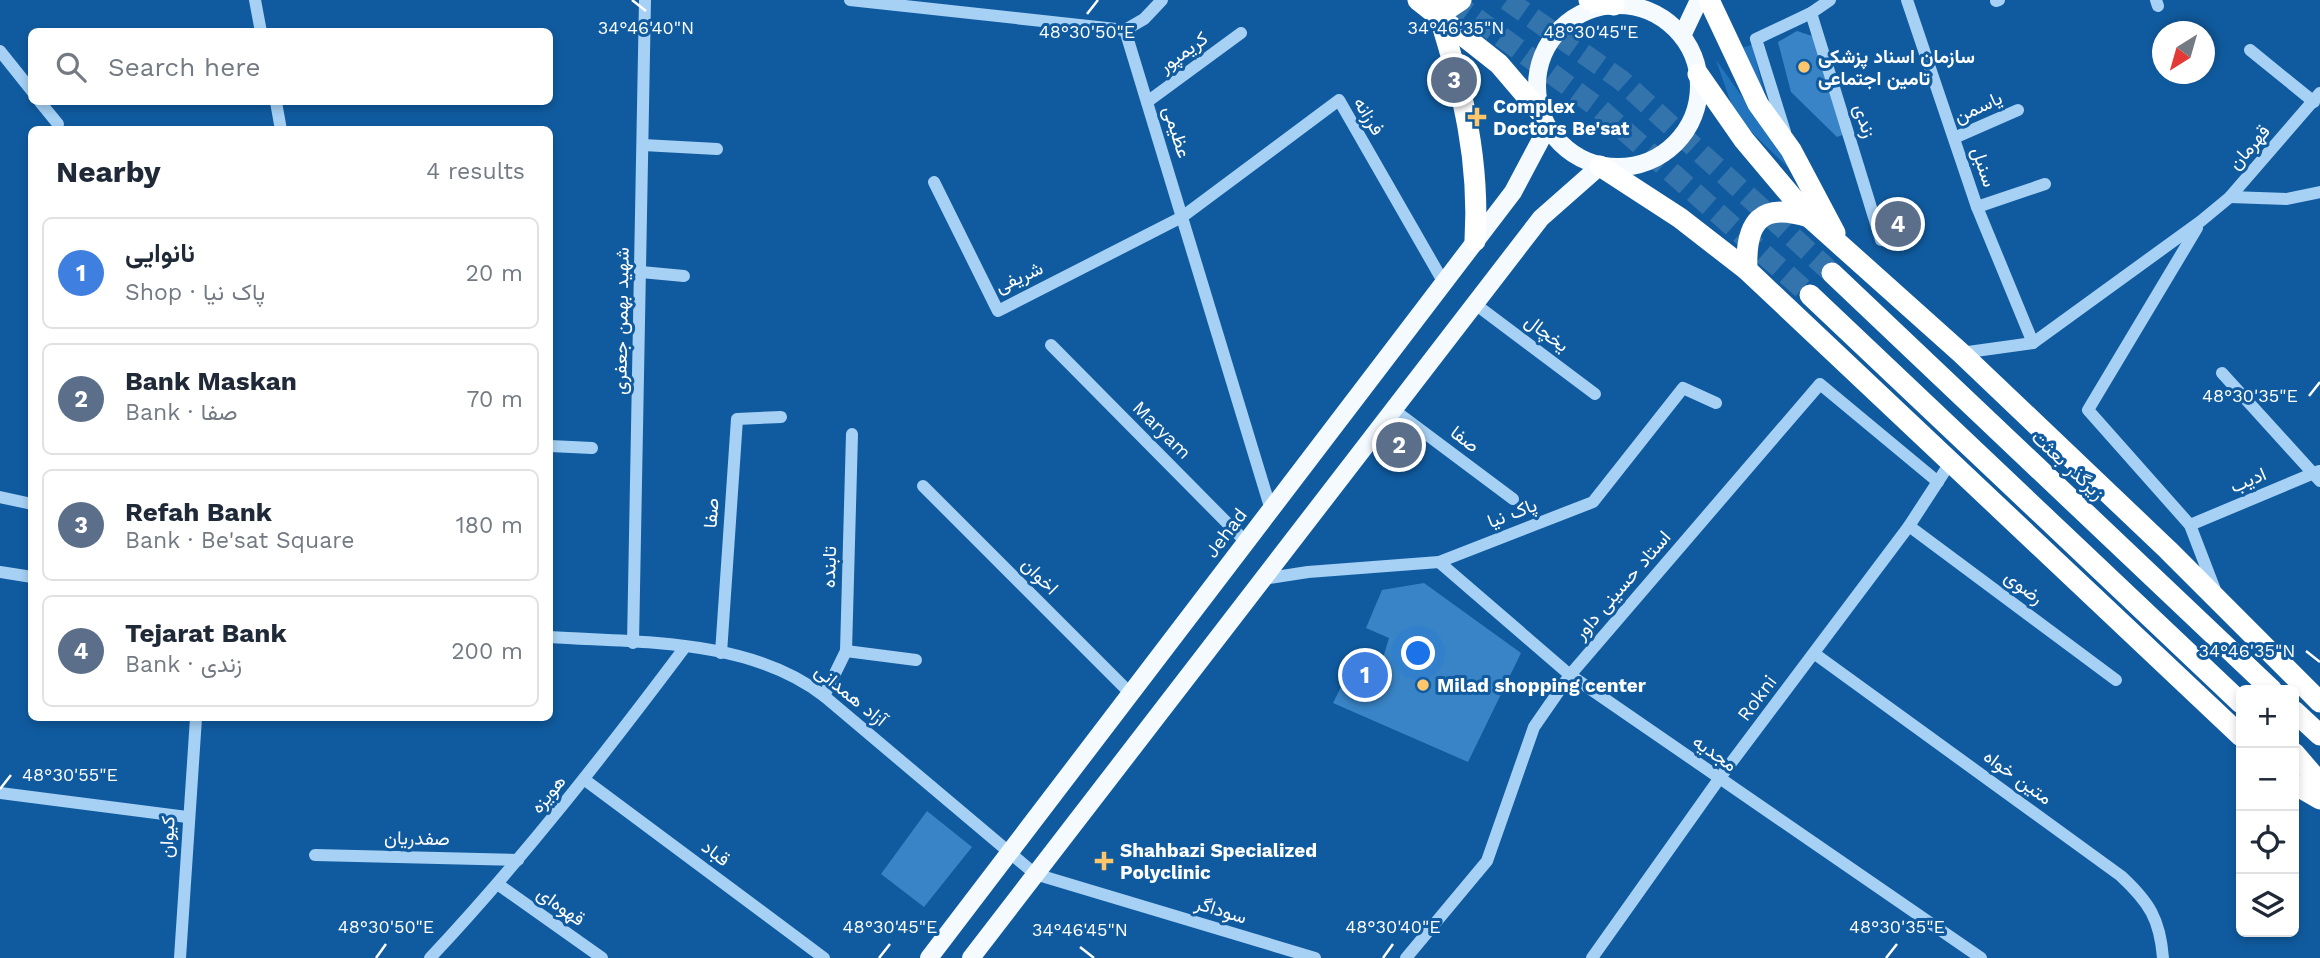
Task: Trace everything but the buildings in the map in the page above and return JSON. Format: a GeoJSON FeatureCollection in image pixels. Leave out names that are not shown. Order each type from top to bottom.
{"type":"FeatureCollection","features":[{"type":"Feature","properties":{"kind":"highway"},"geometry":{"type":"LineString","coordinates":[[1430,8],[1449,8],[1461,0]]}},
{"type":"Feature","properties":{"kind":"highway"},"geometry":{"type":"LineString","coordinates":[[1590,0],[1629,4]]}},
{"type":"Feature","properties":{"kind":"highway"},"geometry":{"type":"LineString","coordinates":[[1709,0],[1758,104],[1791,150],[1839,241]]}},
{"type":"Feature","properties":{"kind":"highway"},"geometry":{"type":"LineString","coordinates":[[1430,8],[1499,64],[1543,120]]}},
{"type":"Feature","properties":{"kind":"highway"},"geometry":{"type":"LineString","coordinates":[[1430,8],[1462,89],[1471,132],[1478,197],[1475,241]]}},
{"type":"Feature","properties":{"kind":"highway"},"geometry":{"type":"LineString","coordinates":[[1699,74],[1744,140],[1809,217],[1839,241],[1961,353],[2219,600],[2320,702]]}},
{"type":"Feature","properties":{"kind":"highway"},"geometry":{"type":"LineString","coordinates":[[1600,166],[1680,218],[1747,270],[1952,460],[2236,731]]}},
{"type":"Feature","properties":{"kind":"highway"},"geometry":{"type":"LineString","coordinates":[[1747,270],[1747,244],[1761,218],[1784,210],[1809,217]]}},
{"type":"Feature","properties":{"kind":"highway","name":"زیرگذر بعثت"},"geometry":{"type":"LineString","coordinates":[[1832,274],[2267,685]]}},
{"type":"Feature","properties":{"kind":"highway"},"geometry":{"type":"LineString","coordinates":[[1810,295],[2236,698]]}},
{"type":"Feature","properties":{"kind":"highway"},"geometry":{"type":"LineString","coordinates":[[2299,715],[2320,735]]}},
{"type":"Feature","properties":{"kind":"highway"},"geometry":{"type":"LineString","coordinates":[[2299,759],[2320,783]]}},
{"type":"Feature","properties":{"kind":"highway"},"geometry":{"type":"LineString","coordinates":[[2299,787],[2320,799]]}},
{"type":"Feature","properties":{"kind":"main road"},"geometry":{"type":"LineString","coordinates":[[1682,36],[1699,0]]}},
{"type":"Feature","properties":{"kind":"main road"},"geometry":{"type":"LineString","coordinates":[[1629,4],[1652,12],[1682,36],[1693,54],[1699,74],[1699,95],[1695,115],[1675,144],[1646,163],[1623,168],[1600,166],[1579,158],[1561,145],[1543,120],[1536,77],[1545,48],[1554,35],[1577,15],[1629,4]]}},
{"type":"Feature","properties":{"kind":"main road","name":"Jehad"},"geometry":{"type":"LineString","coordinates":[[929,958],[1513,192],[1543,120]]}},
{"type":"Feature","properties":{"kind":"main road"},"geometry":{"type":"LineString","coordinates":[[978,956],[1035,874],[1541,218],[1600,166]]}},
{"type":"Feature","properties":{"kind":"street"},"geometry":{"type":"LineString","coordinates":[[255,0],[260,28]]}},
{"type":"Feature","properties":{"kind":"street","name":"شهید بهمن جعفری"},"geometry":{"type":"LineString","coordinates":[[633,643],[645,0]]}},
{"type":"Feature","properties":{"kind":"street"},"geometry":{"type":"LineString","coordinates":[[850,0],[1125,30],[1144,19],[1162,0]]}},
{"type":"Feature","properties":{"kind":"street"},"geometry":{"type":"LineString","coordinates":[[1791,150],[1756,39],[1811,13],[1830,0]]}},
{"type":"Feature","properties":{"kind":"street","name":"سنبل"},"geometry":{"type":"LineString","coordinates":[[1907,0],[1977,207],[2033,343]]}},
{"type":"Feature","properties":{"kind":"street","name":"زندی"},"geometry":{"type":"LineString","coordinates":[[1811,13],[1881,240]]}},
{"type":"Feature","properties":{"kind":"street","name":"عظیمی"},"geometry":{"type":"LineString","coordinates":[[1125,30],[1271,510]]}},
{"type":"Feature","properties":{"kind":"street","name":"کریمپور"},"geometry":{"type":"LineString","coordinates":[[1147,102],[1241,33]]}},
{"type":"Feature","properties":{"kind":"street"},"geometry":{"type":"LineString","coordinates":[[2250,50],[2317,97]]}},
{"type":"Feature","properties":{"kind":"street"},"geometry":{"type":"LineString","coordinates":[[0,51],[28,86]]}},
{"type":"Feature","properties":{"kind":"street","name":"قهرمان"},"geometry":{"type":"LineString","coordinates":[[2033,343],[2230,197],[2317,97]]}},
{"type":"Feature","properties":{"kind":"street","name":"فرزانه"},"geometry":{"type":"LineString","coordinates":[[1182,217],[1339,100],[1444,283]]}},
{"type":"Feature","properties":{"kind":"street"},"geometry":{"type":"LineString","coordinates":[[42,105],[58,124]]}},
{"type":"Feature","properties":{"kind":"street"},"geometry":{"type":"LineString","coordinates":[[276,105],[280,126]]}},
{"type":"Feature","properties":{"kind":"street","name":"یاسمن"},"geometry":{"type":"LineString","coordinates":[[1954,138],[2018,110]]}},
{"type":"Feature","properties":{"kind":"street"},"geometry":{"type":"LineString","coordinates":[[643,145],[717,149]]}},
{"type":"Feature","properties":{"kind":"street","name":"شریفی"},"geometry":{"type":"LineString","coordinates":[[934,182],[998,311],[1182,217]]}},
{"type":"Feature","properties":{"kind":"street"},"geometry":{"type":"LineString","coordinates":[[1977,207],[2045,184]]}},
{"type":"Feature","properties":{"kind":"street"},"geometry":{"type":"LineString","coordinates":[[2230,197],[2287,199],[2320,192]]}},
{"type":"Feature","properties":{"kind":"street"},"geometry":{"type":"LineString","coordinates":[[2201,221],[2088,410],[2190,525],[2219,600]]}},
{"type":"Feature","properties":{"kind":"street"},"geometry":{"type":"LineString","coordinates":[[641,272],[684,276]]}},
{"type":"Feature","properties":{"kind":"street","name":"یخچال"},"geometry":{"type":"LineString","coordinates":[[1475,304],[1595,394]]}},
{"type":"Feature","properties":{"kind":"street"},"geometry":{"type":"LineString","coordinates":[[1961,353],[2033,343]]}},
{"type":"Feature","properties":{"kind":"street","name":"Maryam"},"geometry":{"type":"LineString","coordinates":[[1051,345],[1246,542]]}},
{"type":"Feature","properties":{"kind":"street"},"geometry":{"type":"LineString","coordinates":[[2221,373],[2317,475]]}},
{"type":"Feature","properties":{"kind":"street","name":"استاد حسینی داور"},"geometry":{"type":"LineString","coordinates":[[1406,958],[1487,861],[1534,727],[1570,675],[1820,384],[1938,482]]}},
{"type":"Feature","properties":{"kind":"street","name":"پاک نیا"},"geometry":{"type":"LineString","coordinates":[[1264,579],[1308,572],[1439,562],[1593,502],[1683,388],[1716,403]]}},
{"type":"Feature","properties":{"kind":"street","name":"صفا"},"geometry":{"type":"LineString","coordinates":[[1394,410],[1513,499]]}},
{"type":"Feature","properties":{"kind":"street","name":"صفا"},"geometry":{"type":"LineString","coordinates":[[721,653],[737,419],[781,417]]}},
{"type":"Feature","properties":{"kind":"street","name":"تابنده"},"geometry":{"type":"LineString","coordinates":[[824,696],[846,651],[852,434]]}},
{"type":"Feature","properties":{"kind":"street"},"geometry":{"type":"LineString","coordinates":[[553,446],[592,448]]}},
{"type":"Feature","properties":{"kind":"street","name":"Rokni"},"geometry":{"type":"LineString","coordinates":[[1592,958],[1719,779],[1909,526],[1952,460]]}},
{"type":"Feature","properties":{"kind":"street","name":"ادیب"},"geometry":{"type":"LineString","coordinates":[[2190,525],[2317,475]]}},
{"type":"Feature","properties":{"kind":"street","name":"اخوان"},"geometry":{"type":"LineString","coordinates":[[923,486],[1130,694]]}},
{"type":"Feature","properties":{"kind":"street"},"geometry":{"type":"LineString","coordinates":[[0,497],[28,503]]}},
{"type":"Feature","properties":{"kind":"street","name":"رضوی"},"geometry":{"type":"LineString","coordinates":[[1909,526],[2116,680]]}},
{"type":"Feature","properties":{"kind":"street","name":"مجدیه"},"geometry":{"type":"LineString","coordinates":[[1439,562],[1570,675],[1981,958]]}},
{"type":"Feature","properties":{"kind":"street"},"geometry":{"type":"LineString","coordinates":[[0,572],[28,577]]}},
{"type":"Feature","properties":{"kind":"street","name":"آزاد همدانی"},"geometry":{"type":"LineString","coordinates":[[553,636],[685,647],[721,653],[780,668],[801,678],[1035,874]]}},
{"type":"Feature","properties":{"kind":"street","name":"هویزه"},"geometry":{"type":"LineString","coordinates":[[430,958],[499,885],[585,780],[685,647]]}},
{"type":"Feature","properties":{"kind":"street"},"geometry":{"type":"LineString","coordinates":[[846,651],[916,660]]}},
{"type":"Feature","properties":{"kind":"street","name":"متین خواه"},"geometry":{"type":"LineString","coordinates":[[1815,654],[2122,876],[2146,900],[2161,932],[2163,958]]}},
{"type":"Feature","properties":{"kind":"street","name":"کیوان"},"geometry":{"type":"LineString","coordinates":[[180,958],[187,817],[196,721]]}},
{"type":"Feature","properties":{"kind":"street","name":"قباد"},"geometry":{"type":"LineString","coordinates":[[585,780],[824,958]]}},
{"type":"Feature","properties":{"kind":"street"},"geometry":{"type":"LineString","coordinates":[[0,793],[187,817]]}},
{"type":"Feature","properties":{"kind":"street","name":"صفدریان"},"geometry":{"type":"LineString","coordinates":[[315,855],[518,860]]}},
{"type":"Feature","properties":{"kind":"street","name":"سوداگر"},"geometry":{"type":"LineString","coordinates":[[1035,874],[1315,958]]}},
{"type":"Feature","properties":{"kind":"street","name":"قهوه‌ای"},"geometry":{"type":"LineString","coordinates":[[499,885],[602,958]]}},
{"type":"Feature","properties":{"kind":"shaded area"},"geometry":{"type":"Polygon","coordinates":[[[1752,45],[1767,104],[1737,49],[1752,45]]]}},
{"type":"Feature","properties":{"kind":"shaded area"},"geometry":{"type":"Polygon","coordinates":[[[1716,60],[1802,181],[1736,117],[1716,60]]]}},
{"type":"Feature","properties":{"kind":"tunnel"},"geometry":{"type":"LineString","coordinates":[[1451,0],[1600,109],[1810,295]]}},
{"type":"Feature","properties":{"kind":"tunnel"},"geometry":{"type":"LineString","coordinates":[[1507,0],[1621,80],[1832,273]]}},
{"type":"Feature","properties":{"kind":"place","name":"سازمان اسناد پزشکی تامین اجتماعی"},"geometry":{"type":"Point","coordinates":[1804,67]}},
{"type":"Feature","properties":{"kind":"place","name":"Refah Bank"},"geometry":{"type":"Point","coordinates":[1454,80]}},
{"type":"Feature","properties":{"kind":"place","name":"Complex Doctors Be'sat"},"geometry":{"type":"Point","coordinates":[1477,117]}},
{"type":"Feature","properties":{"kind":"place","name":"Tejarat Bank"},"geometry":{"type":"Point","coordinates":[1898,224]}},
{"type":"Feature","properties":{"kind":"place","name":"Bank Maskan"},"geometry":{"type":"Point","coordinates":[1399,445]}},
{"type":"Feature","properties":{"kind":"place","name":"نانوایی"},"geometry":{"type":"Point","coordinates":[1365,675]}},
{"type":"Feature","properties":{"kind":"place","name":"Milad shopping center"},"geometry":{"type":"Point","coordinates":[1423,685]}},
{"type":"Feature","properties":{"kind":"place","name":"Shahbazi Specialized Polyclinic"},"geometry":{"type":"Point","coordinates":[1104,861]}}]}
